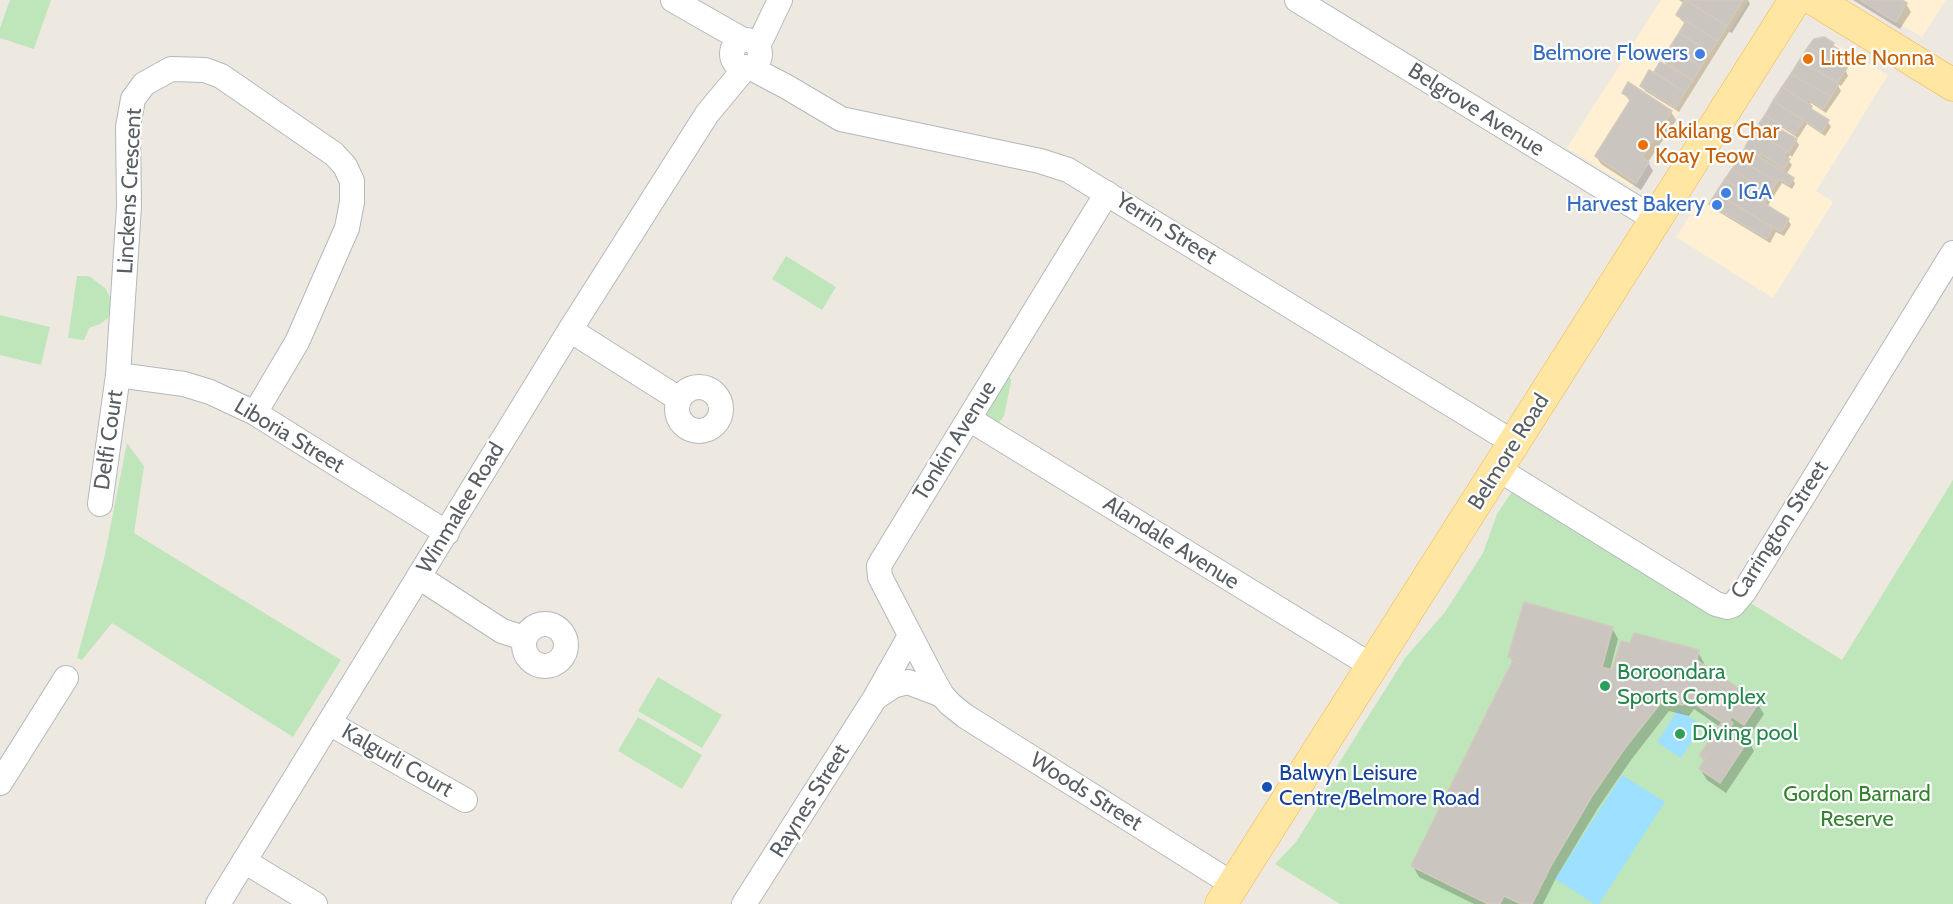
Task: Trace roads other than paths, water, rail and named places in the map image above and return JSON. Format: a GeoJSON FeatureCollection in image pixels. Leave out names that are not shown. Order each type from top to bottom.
{"type":"FeatureCollection","features":[{"type":"Feature","properties":{"kind":"main road","name":"Belmore Road"},"geometry":{"type":"LineString","coordinates":[[1227,894],[1795,0]]}},
{"type":"Feature","properties":{"kind":"main road"},"geometry":{"type":"LineString","coordinates":[[1815,0],[1953,85]]}},
{"type":"Feature","properties":{"kind":"street","name":"Yerrin Street"},"geometry":{"type":"LineString","coordinates":[[673,0],[711,22],[787,87],[841,119],[1060,167],[1107,193],[1514,443]]}},
{"type":"Feature","properties":{"kind":"street","name":"Winmalee Road"},"geometry":{"type":"LineString","coordinates":[[218,904],[570,330],[778,0]]}},
{"type":"Feature","properties":{"kind":"street","name":"Belgrove Avenue"},"geometry":{"type":"LineString","coordinates":[[1297,0],[1656,220]]}},
{"type":"Feature","properties":{"kind":"street","name":"Linckens Crescent"},"geometry":{"type":"LineString","coordinates":[[118,375],[129,206],[128,127],[133,99],[144,84],[171,69],[205,70],[220,76],[334,153],[345,166],[352,181],[352,202],[347,228],[297,342],[255,413]]}},
{"type":"Feature","properties":{"kind":"street","name":"Tonkin Avenue"},"geometry":{"type":"LineString","coordinates":[[942,695],[883,584],[879,566],[1107,193]]}},
{"type":"Feature","properties":{"kind":"street","name":"Carrington Street"},"geometry":{"type":"LineString","coordinates":[[1498,470],[1716,604],[1727,607],[1733,605],[1744,592],[1953,253]]}},
{"type":"Feature","properties":{"kind":"street"},"geometry":{"type":"LineString","coordinates":[[570,330],[679,399]]}},
{"type":"Feature","properties":{"kind":"street","name":"Liboria Street"},"geometry":{"type":"LineString","coordinates":[[118,375],[184,384],[210,392],[255,413],[447,533]]}},
{"type":"Feature","properties":{"kind":"street","name":"Delfi Court"},"geometry":{"type":"LineString","coordinates":[[100,504],[118,375]]}},
{"type":"Feature","properties":{"kind":"street","name":"Alandale Avenue"},"geometry":{"type":"LineString","coordinates":[[969,419],[1372,666]]}},
{"type":"Feature","properties":{"kind":"street"},"geometry":{"type":"LineString","coordinates":[[419,578],[502,631],[524,638]]}},
{"type":"Feature","properties":{"kind":"street","name":"Raynes Street"},"geometry":{"type":"LineString","coordinates":[[744,904],[875,698],[910,636]]}},
{"type":"Feature","properties":{"kind":"street"},"geometry":{"type":"LineString","coordinates":[[0,783],[66,678]]}},
{"type":"Feature","properties":{"kind":"street","name":"Raynes Street"},"geometry":{"type":"LineString","coordinates":[[875,698],[893,686],[908,682],[942,695]]}},
{"type":"Feature","properties":{"kind":"street","name":"Woods Street"},"geometry":{"type":"LineString","coordinates":[[942,695],[965,716],[1227,894]]}},
{"type":"Feature","properties":{"kind":"street","name":"Kalgurli Court"},"geometry":{"type":"LineString","coordinates":[[329,723],[465,800]]}},
{"type":"Feature","properties":{"kind":"street"},"geometry":{"type":"LineString","coordinates":[[244,861],[315,904]]}},
{"type":"Feature","properties":{"kind":"water","name":"Diving pool"},"geometry":{"type":"Polygon","coordinates":[[[1678,710],[1702,725],[1681,758],[1657,742],[1678,710]]]}},
{"type":"Feature","properties":{"kind":"water"},"geometry":{"type":"Polygon","coordinates":[[[1622,775],[1665,802],[1599,904],[1594,904],[1555,879],[1622,775]]]}},
{"type":"Feature","properties":{"kind":"place","name":"Belmore Flowers"},"geometry":{"type":"Point","coordinates":[1700,54]}},
{"type":"Feature","properties":{"kind":"place","name":"Little Nonna"},"geometry":{"type":"Point","coordinates":[1808,59]}},
{"type":"Feature","properties":{"kind":"place","name":"Kakilang Char Koay Teow"},"geometry":{"type":"Point","coordinates":[1643,145]}},
{"type":"Feature","properties":{"kind":"place","name":"IGA"},"geometry":{"type":"Point","coordinates":[1726,193]}},
{"type":"Feature","properties":{"kind":"place","name":"Harvest Bakery"},"geometry":{"type":"Point","coordinates":[1717,205]}},
{"type":"Feature","properties":{"kind":"place","name":"Boroondara Sports Complex"},"geometry":{"type":"Point","coordinates":[1605,686]}},
{"type":"Feature","properties":{"kind":"place","name":"Diving pool"},"geometry":{"type":"Point","coordinates":[1680,734]}},
{"type":"Feature","properties":{"kind":"place","name":"Balwyn Leisure Centre/Belmore Road"},"geometry":{"type":"Point","coordinates":[1267,787]}},
{"type":"Feature","properties":{"kind":"park label","name":"Gordon Barnard Reserve"},"geometry":{"type":"Point","coordinates":[1857,808]}}]}
